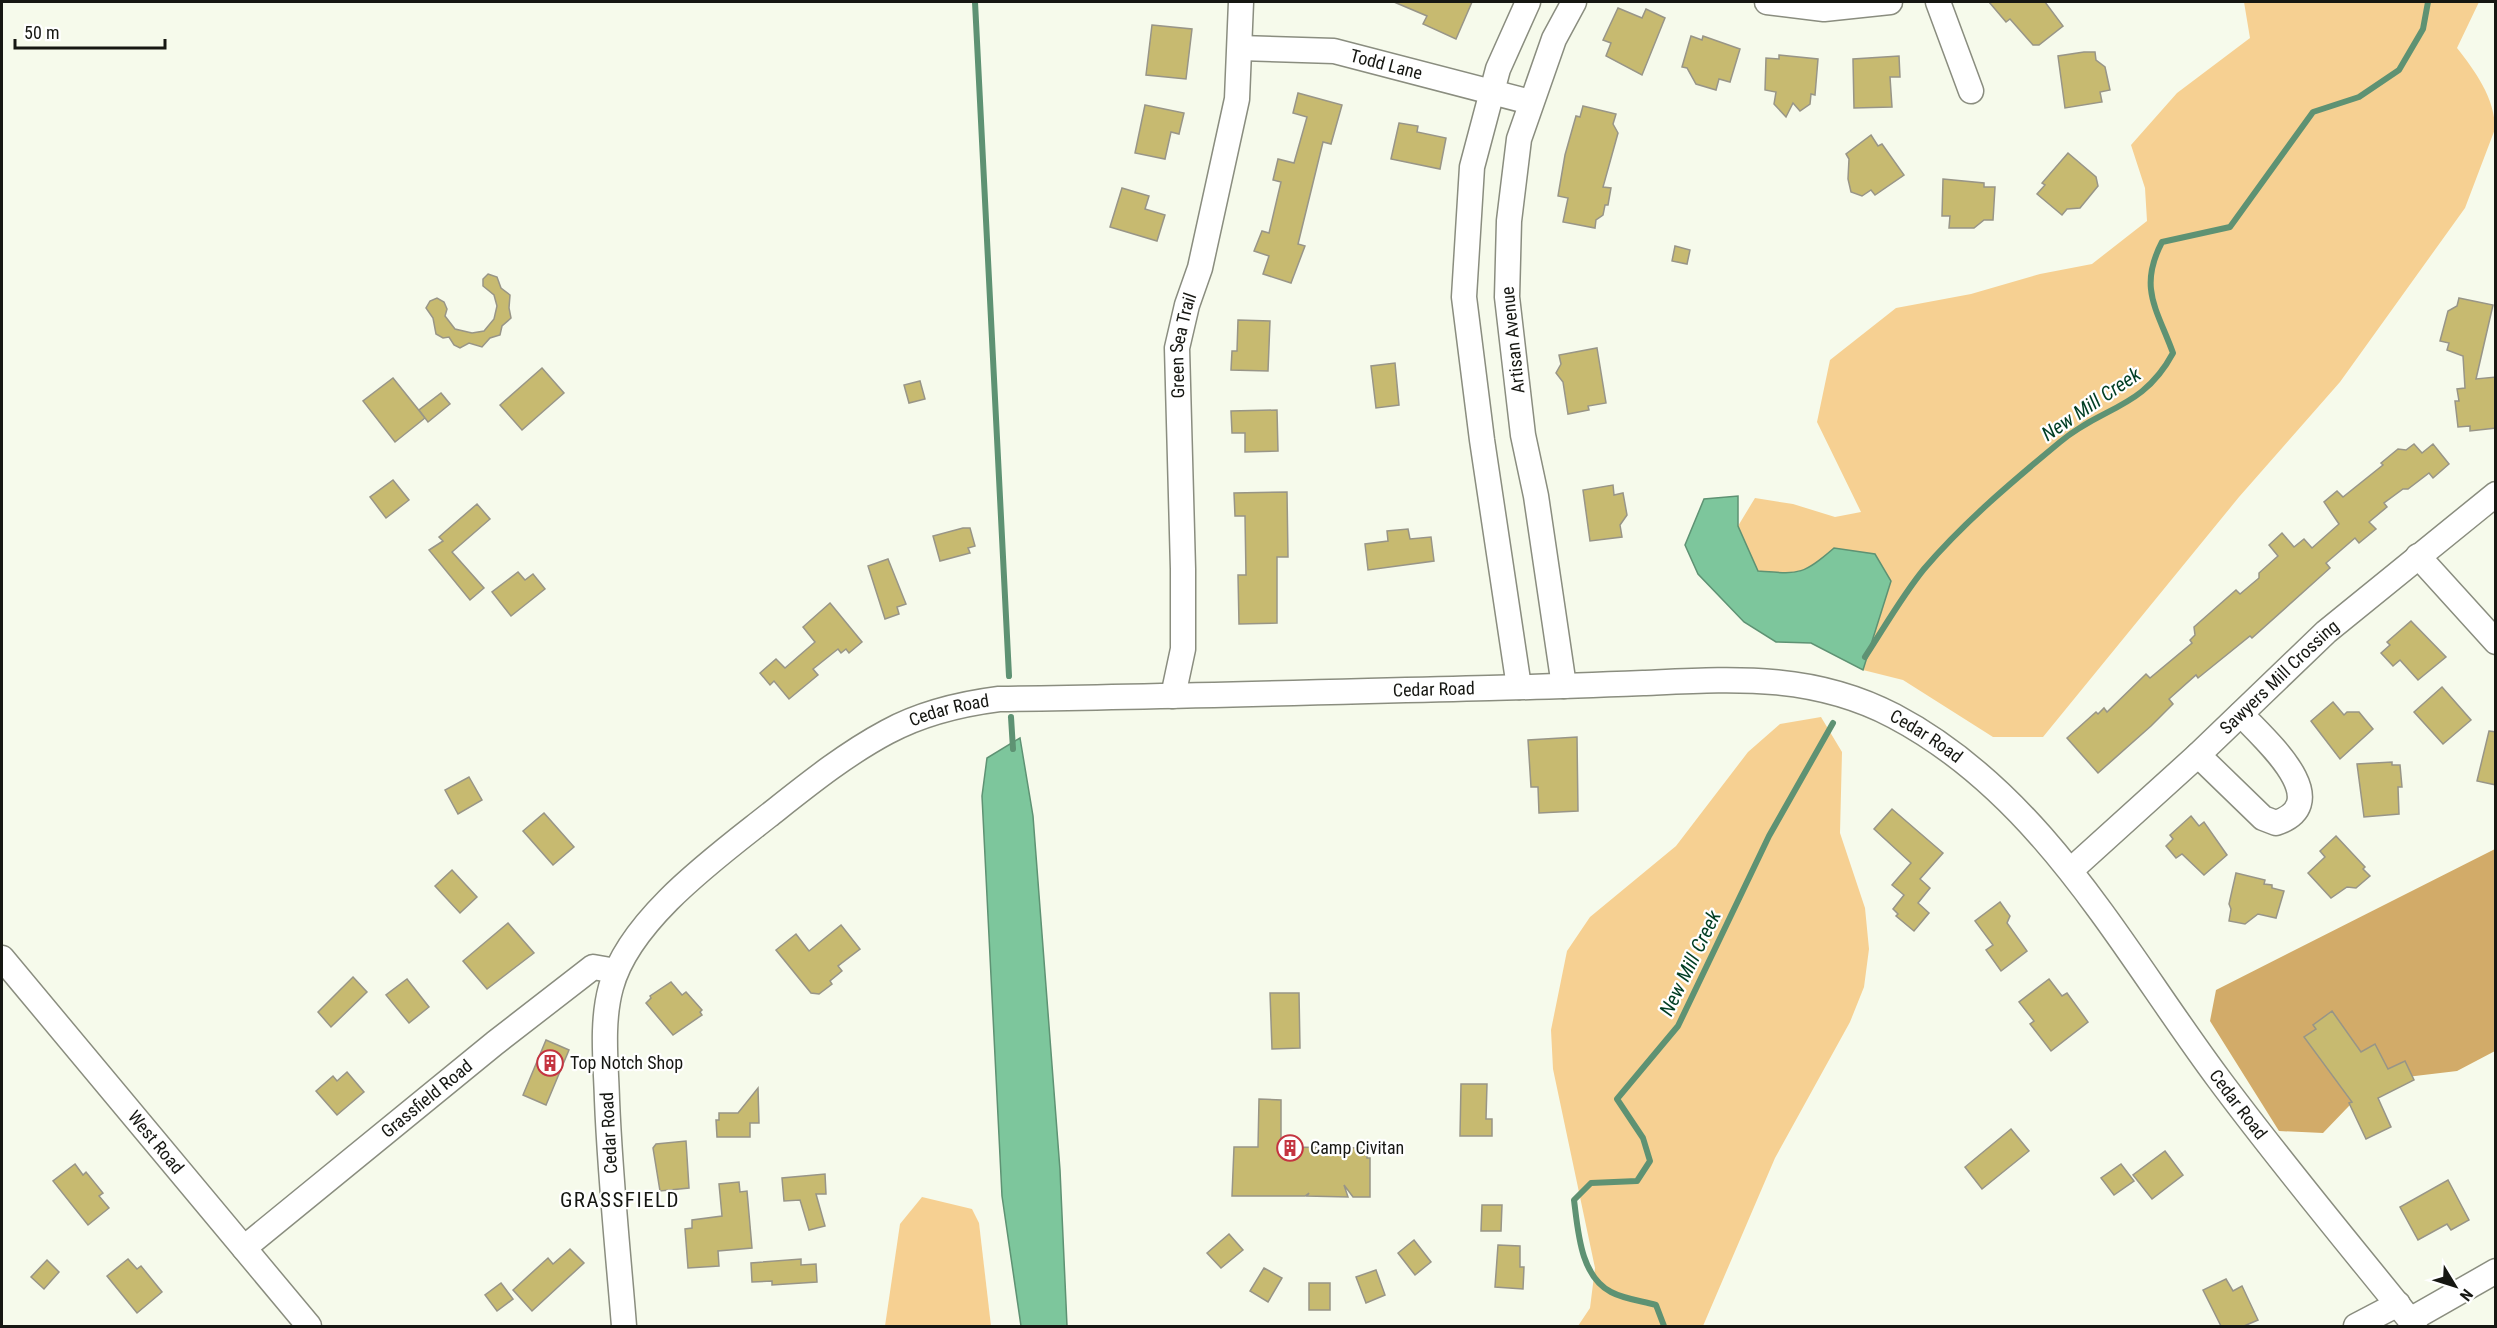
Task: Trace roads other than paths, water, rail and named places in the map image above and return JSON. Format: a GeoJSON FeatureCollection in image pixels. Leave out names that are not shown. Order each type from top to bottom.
{"type":"FeatureCollection","features":[{"type":"Feature","properties":{"kind":"street","name":"Green Sea Trail"},"geometry":{"type":"LineString","coordinates":[[1173,696],[1182,649],[1184,569],[1178,348],[1221,177],[1237,99],[1241,2]]}},
{"type":"Feature","properties":{"kind":"street"},"geometry":{"type":"LineString","coordinates":[[1519,687],[1482,440],[1464,297],[1472,167],[1491,92],[1509,40],[1528,2]]}},
{"type":"Feature","properties":{"kind":"street","name":"Artisan Avenue"},"geometry":{"type":"LineString","coordinates":[[1564,686],[1536,496],[1523,435],[1507,297],[1513,182],[1520,139],[1530,102],[1554,39],[1574,2]]}},
{"type":"Feature","properties":{"kind":"street"},"geometry":{"type":"LineString","coordinates":[[1767,2],[1824,9],[1890,2]]}},
{"type":"Feature","properties":{"kind":"street"},"geometry":{"type":"LineString","coordinates":[[1938,2],[1971,91]]}},
{"type":"Feature","properties":{"kind":"street","name":"Todd Lane"},"geometry":{"type":"LineString","coordinates":[[1240,48],[1334,51],[1530,102]]}},
{"type":"Feature","properties":{"kind":"street","name":"Sawyers Mill Crossing"},"geometry":{"type":"LineString","coordinates":[[2071,870],[2241,714],[2326,632],[2496,494]]}},
{"type":"Feature","properties":{"kind":"street"},"geometry":{"type":"LineString","coordinates":[[2418,556],[2496,642]]}},
{"type":"Feature","properties":{"kind":"street","name":"Cedar Road"},"geometry":{"type":"LineString","coordinates":[[624,1326],[610,1155],[606,1060],[606,1016],[616,971],[647,923],[722,852],[805,787],[887,732],[928,714],[969,703],[999,699],[1564,686],[1724,679],[1780,681],[1837,693],[1868,703],[1899,718],[1961,762],[2038,832],[2071,870],[2217,1076],[2314,1204],[2408,1317]]}},
{"type":"Feature","properties":{"kind":"street"},"geometry":{"type":"LineString","coordinates":[[2198,754],[2263,818],[2277,823],[2292,814],[2300,800],[2300,789],[2293,772],[2241,714]]}},
{"type":"Feature","properties":{"kind":"street","name":"West Road"},"geometry":{"type":"LineString","coordinates":[[2,958],[309,1326]]}},
{"type":"Feature","properties":{"kind":"street","name":"Grassfield Road"},"geometry":{"type":"LineString","coordinates":[[244,1248],[593,967],[616,971]]}},
{"type":"Feature","properties":{"kind":"street"},"geometry":{"type":"LineString","coordinates":[[2356,1326],[2408,1317],[2496,1271]]}},
{"type":"Feature","properties":{"kind":"waterway"},"geometry":{"type":"LineString","coordinates":[[975,2],[1009,676]]}},
{"type":"Feature","properties":{"kind":"waterway","name":"New Mill Creek"},"geometry":{"type":"LineString","coordinates":[[1865,657],[1916,579],[1972,518],[2060,442],[2076,430],[2135,396],[2161,371],[2173,353],[2156,311],[2151,286],[2151,273],[2162,242],[2230,227],[2313,112],[2359,97],[2399,70],[2423,29],[2428,2]]}},
{"type":"Feature","properties":{"kind":"waterway"},"geometry":{"type":"LineString","coordinates":[[1011,717],[1013,749]]}},
{"type":"Feature","properties":{"kind":"waterway","name":"New Mill Creek"},"geometry":{"type":"LineString","coordinates":[[1664,1326],[1656,1305],[1611,1292],[1593,1275],[1582,1251],[1574,1200],[1591,1183],[1637,1181],[1650,1161],[1643,1138],[1617,1099],[1678,1026],[1769,836],[1833,723]]}},
{"type":"Feature","properties":{"kind":"place","name":"Top Notch Shop"},"geometry":{"type":"Point","coordinates":[550,1063]}},
{"type":"Feature","properties":{"kind":"place","name":"Camp Civitan"},"geometry":{"type":"Point","coordinates":[1290,1148]}},
{"type":"Feature","properties":{"kind":"district","name":"GRASSFIELD"},"geometry":{"type":"Point","coordinates":[620,1200]}}]}
